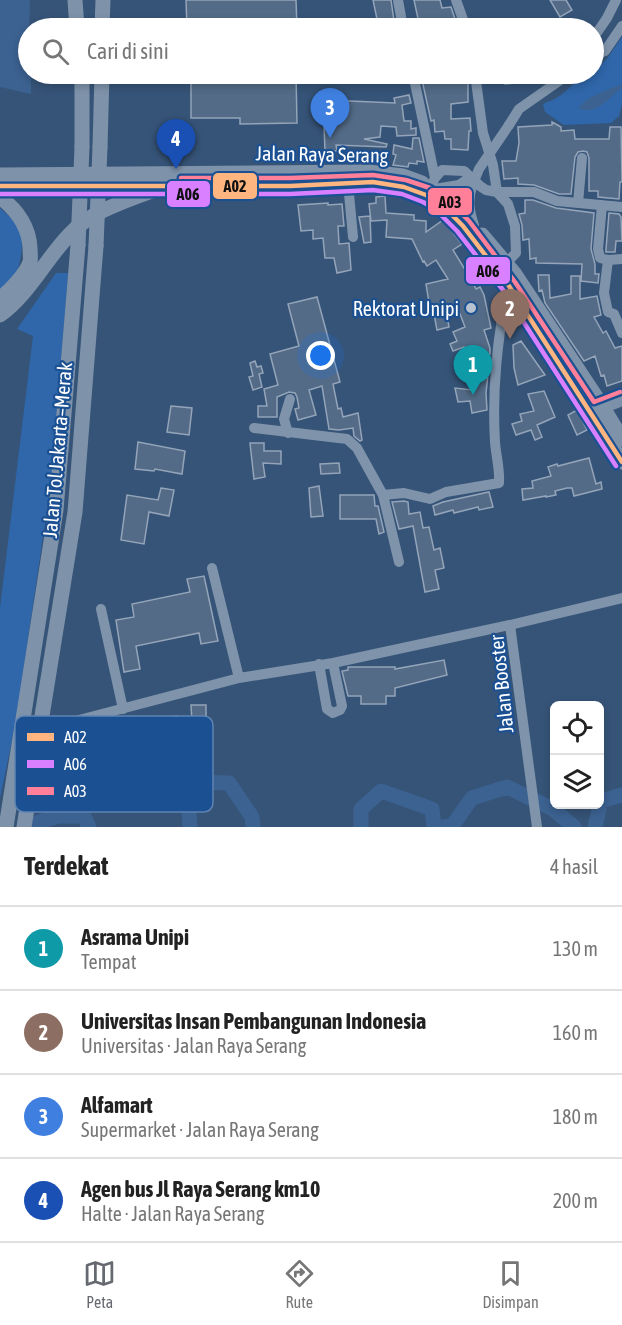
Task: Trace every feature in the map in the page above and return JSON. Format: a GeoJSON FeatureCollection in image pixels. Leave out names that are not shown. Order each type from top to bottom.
{"type":"FeatureCollection","features":[{"type":"Feature","properties":{"kind":"highway"},"geometry":{"type":"LineString","coordinates":[[75,0],[76,18]]}},
{"type":"Feature","properties":{"kind":"highway"},"geometry":{"type":"LineString","coordinates":[[82,0],[82,18]]}},
{"type":"Feature","properties":{"kind":"highway"},"geometry":{"type":"LineString","coordinates":[[102,18],[103,0]]}},
{"type":"Feature","properties":{"kind":"highway","name":"Jalan Tol Jakarta–Merak"},"geometry":{"type":"LineString","coordinates":[[25,716],[56,510],[78,245],[83,111],[82,84]]}},
{"type":"Feature","properties":{"kind":"highway","name":"Jalan Tol Jakarta–Merak"},"geometry":{"type":"LineString","coordinates":[[42,716],[75,512],[96,246],[102,84]]}},
{"type":"Feature","properties":{"kind":"highway","name":"Jalan Raya Serang"},"geometry":{"type":"LineString","coordinates":[[0,186],[177,182],[368,172],[403,176],[431,187],[449,198],[506,264],[596,409],[602,434],[622,462]]}},
{"type":"Feature","properties":{"kind":"highway","name":"Jalan Raya Serang"},"geometry":{"type":"LineString","coordinates":[[0,175],[290,186],[384,183],[411,189],[431,187]]}},
{"type":"Feature","properties":{"kind":"highway"},"geometry":{"type":"LineString","coordinates":[[0,315],[21,296],[72,232],[92,217],[117,205],[177,182]]}},
{"type":"Feature","properties":{"kind":"highway","name":"Jalan Raya Serang"},"geometry":{"type":"LineString","coordinates":[[431,187],[440,203],[463,226],[510,286],[596,409],[622,440]]}},
{"type":"Feature","properties":{"kind":"highway"},"geometry":{"type":"LineString","coordinates":[[0,197],[26,226],[30,239],[30,262],[14,286],[0,299]]}},
{"type":"Feature","properties":{"kind":"highway","name":"Jalan Tol Jakarta–Merak"},"geometry":{"type":"LineString","coordinates":[[6,827],[15,778]]}},
{"type":"Feature","properties":{"kind":"highway","name":"Jalan Tol Jakarta–Merak"},"geometry":{"type":"LineString","coordinates":[[24,827],[26,812]]}},
{"type":"Feature","properties":{"kind":"main road"},"geometry":{"type":"LineString","coordinates":[[596,409],[622,399]]}},
{"type":"Feature","properties":{"kind":"street"},"geometry":{"type":"LineString","coordinates":[[398,0],[402,18]]}},
{"type":"Feature","properties":{"kind":"street"},"geometry":{"type":"LineString","coordinates":[[456,0],[462,18]]}},
{"type":"Feature","properties":{"kind":"street"},"geometry":{"type":"LineString","coordinates":[[604,22],[616,0]]}},
{"type":"Feature","properties":{"kind":"street"},"geometry":{"type":"LineString","coordinates":[[604,51],[622,26]]}},
{"type":"Feature","properties":{"kind":"street"},"geometry":{"type":"LineString","coordinates":[[415,84],[431,187]]}},
{"type":"Feature","properties":{"kind":"street"},"geometry":{"type":"LineString","coordinates":[[476,84],[483,133],[493,165],[497,192],[508,204],[515,226],[516,253],[506,264]]}},
{"type":"Feature","properties":{"kind":"street"},"geometry":{"type":"LineString","coordinates":[[474,225],[469,209],[470,182],[519,109],[555,84]]}},
{"type":"Feature","properties":{"kind":"street"},"geometry":{"type":"LineString","coordinates":[[579,203],[582,158]]}},
{"type":"Feature","properties":{"kind":"street"},"geometry":{"type":"LineString","coordinates":[[431,187],[442,170],[464,171],[480,186],[497,192],[534,192],[548,199],[622,207]]}},
{"type":"Feature","properties":{"kind":"street"},"geometry":{"type":"LineString","coordinates":[[431,187],[470,182]]}},
{"type":"Feature","properties":{"kind":"street"},"geometry":{"type":"LineString","coordinates":[[348,183],[353,237]]}},
{"type":"Feature","properties":{"kind":"street"},"geometry":{"type":"LineString","coordinates":[[602,205],[598,255],[600,259],[622,259]]}},
{"type":"Feature","properties":{"kind":"street"},"geometry":{"type":"LineString","coordinates":[[608,260],[605,303],[608,312],[618,314],[622,333]]}},
{"type":"Feature","properties":{"kind":"street"},"geometry":{"type":"LineString","coordinates":[[383,495],[404,493],[430,499],[446,492],[500,483],[495,443],[495,404],[501,325],[510,286]]}},
{"type":"Feature","properties":{"kind":"street"},"geometry":{"type":"LineString","coordinates":[[288,433],[284,418],[290,399]]}},
{"type":"Feature","properties":{"kind":"street"},"geometry":{"type":"LineString","coordinates":[[255,428],[328,436],[351,441],[383,495],[399,562]]}},
{"type":"Feature","properties":{"kind":"street"},"geometry":{"type":"LineString","coordinates":[[212,568],[239,678]]}},
{"type":"Feature","properties":{"kind":"street","name":"Jalan Booster"},"geometry":{"type":"LineString","coordinates":[[537,827],[510,625],[622,598]]}},
{"type":"Feature","properties":{"kind":"street"},"geometry":{"type":"LineString","coordinates":[[101,609],[123,709]]}},
{"type":"Feature","properties":{"kind":"street"},"geometry":{"type":"LineString","coordinates":[[99,716],[239,678],[333,663],[510,625]]}},
{"type":"Feature","properties":{"kind":"street"},"geometry":{"type":"LineString","coordinates":[[319,664],[327,709],[333,713],[340,710],[342,706],[333,663]]}},
{"type":"Feature","properties":{"kind":"shaded area"},"geometry":{"type":"Polygon","coordinates":[[[0,0],[30,0],[30,18],[18,18],[18,84],[31,84],[31,94],[0,87],[0,0]]]}},
{"type":"Feature","properties":{"kind":"shaded area"},"geometry":{"type":"Polygon","coordinates":[[[622,37],[622,104],[619,116],[611,123],[564,125],[545,112],[543,104],[559,96],[574,84],[604,84],[604,62],[622,37]]]}},
{"type":"Feature","properties":{"kind":"shaded area"},"geometry":{"type":"Polygon","coordinates":[[[622,84],[622,88],[602,105],[591,110],[578,108],[593,96],[622,84]]]}},
{"type":"Feature","properties":{"kind":"shaded area"},"geometry":{"type":"Polygon","coordinates":[[[0,208],[18,225],[22,245],[16,275],[0,296],[0,208]]]}},
{"type":"Feature","properties":{"kind":"shaded area"},"geometry":{"type":"Polygon","coordinates":[[[56,273],[68,273],[52,476],[15,726],[0,798],[0,608],[33,336],[17,329],[56,273]]]}},
{"type":"Feature","properties":{"kind":"building"},"geometry":{"type":"Polygon","coordinates":[[[186,0],[296,0],[297,18],[187,18],[186,0]]]}},
{"type":"Feature","properties":{"kind":"building"},"geometry":{"type":"Polygon","coordinates":[[[373,0],[391,0],[394,18],[377,18],[373,0]]]}},
{"type":"Feature","properties":{"kind":"building"},"geometry":{"type":"Polygon","coordinates":[[[414,0],[440,0],[442,8],[451,7],[455,18],[418,18],[414,0]]]}},
{"type":"Feature","properties":{"kind":"building"},"geometry":{"type":"Polygon","coordinates":[[[550,0],[566,0],[572,10],[560,17],[550,0]]]}},
{"type":"Feature","properties":{"kind":"building"},"geometry":{"type":"Polygon","coordinates":[[[191,84],[296,84],[297,123],[240,124],[240,118],[191,118],[191,84]]]}},
{"type":"Feature","properties":{"kind":"building"},"geometry":{"type":"Polygon","coordinates":[[[423,84],[468,84],[468,102],[451,104],[451,119],[470,118],[471,131],[469,131],[468,150],[451,149],[451,139],[445,139],[444,131],[435,132],[434,120],[431,121],[423,84]]]}},
{"type":"Feature","properties":{"kind":"building"},"geometry":{"type":"Polygon","coordinates":[[[409,95],[411,103],[402,105],[404,121],[411,121],[411,129],[416,128],[416,135],[397,136],[396,127],[381,126],[380,137],[364,139],[387,144],[386,147],[336,145],[337,151],[325,151],[324,126],[327,126],[328,100],[395,103],[394,98],[409,95]]]}},
{"type":"Feature","properties":{"kind":"building"},"geometry":{"type":"Polygon","coordinates":[[[552,122],[561,127],[561,131],[574,130],[575,139],[609,139],[610,127],[621,127],[622,182],[620,182],[619,199],[598,197],[598,191],[589,191],[589,158],[587,152],[583,151],[578,152],[575,157],[571,194],[559,194],[534,185],[518,184],[518,178],[504,179],[502,161],[516,161],[519,143],[518,127],[552,125],[552,122]]]}},
{"type":"Feature","properties":{"kind":"building"},"geometry":{"type":"Polygon","coordinates":[[[413,138],[419,138],[424,162],[409,163],[408,167],[393,165],[396,155],[393,154],[394,145],[412,149],[413,138]]]}},
{"type":"Feature","properties":{"kind":"building"},"geometry":{"type":"Polygon","coordinates":[[[385,196],[386,213],[414,215],[414,220],[426,221],[426,232],[443,220],[462,244],[453,250],[464,268],[472,264],[475,270],[468,273],[476,289],[480,287],[484,295],[491,328],[484,330],[490,348],[490,354],[483,357],[488,374],[487,410],[472,413],[470,401],[458,402],[455,388],[472,390],[468,371],[472,370],[464,347],[453,351],[450,344],[457,341],[453,332],[465,327],[460,314],[447,316],[449,327],[437,330],[434,314],[431,315],[426,284],[448,279],[436,260],[427,266],[423,262],[412,239],[386,237],[387,220],[371,221],[369,204],[376,203],[376,197],[385,196]]]}},
{"type":"Feature","properties":{"kind":"building"},"geometry":{"type":"Polygon","coordinates":[[[525,200],[533,200],[556,208],[594,213],[591,249],[595,274],[599,274],[598,283],[581,281],[582,264],[536,263],[536,258],[530,259],[529,239],[523,240],[519,214],[525,213],[525,200]]]}},
{"type":"Feature","properties":{"kind":"building"},"geometry":{"type":"Polygon","coordinates":[[[328,203],[328,205],[342,204],[344,226],[338,226],[339,244],[349,243],[351,270],[337,273],[334,258],[325,258],[323,238],[313,239],[313,230],[301,231],[298,205],[328,203]]]}},
{"type":"Feature","properties":{"kind":"building"},"geometry":{"type":"Polygon","coordinates":[[[609,213],[619,214],[621,217],[622,241],[616,241],[615,252],[606,252],[609,213]]]}},
{"type":"Feature","properties":{"kind":"building"},"geometry":{"type":"Polygon","coordinates":[[[370,216],[371,242],[364,243],[359,217],[370,216]]]}},
{"type":"Feature","properties":{"kind":"building"},"geometry":{"type":"Polygon","coordinates":[[[538,275],[549,275],[550,298],[571,294],[571,276],[580,276],[580,299],[597,296],[601,315],[594,317],[603,333],[606,331],[615,348],[622,346],[622,381],[607,386],[604,375],[601,376],[595,356],[584,361],[545,303],[542,290],[539,291],[538,275]]]}},
{"type":"Feature","properties":{"kind":"building"},"geometry":{"type":"Polygon","coordinates":[[[317,297],[340,382],[333,384],[338,409],[341,408],[343,417],[358,413],[362,440],[360,441],[354,436],[353,428],[329,429],[322,386],[309,390],[316,415],[298,420],[295,409],[299,408],[297,397],[295,393],[289,392],[277,397],[277,417],[258,417],[258,406],[267,406],[264,389],[278,385],[270,354],[299,346],[288,304],[317,297]]]}},
{"type":"Feature","properties":{"kind":"building"},"geometry":{"type":"Polygon","coordinates":[[[521,341],[545,375],[518,385],[514,368],[513,345],[521,341]]]}},
{"type":"Feature","properties":{"kind":"building"},"geometry":{"type":"Polygon","coordinates":[[[255,361],[257,367],[261,366],[263,373],[259,374],[262,387],[253,390],[249,377],[253,376],[250,363],[255,361]]]}},
{"type":"Feature","properties":{"kind":"building"},"geometry":{"type":"Polygon","coordinates":[[[544,391],[555,417],[537,425],[542,437],[535,440],[531,430],[516,435],[512,424],[522,421],[520,414],[534,411],[528,394],[544,391]]]}},
{"type":"Feature","properties":{"kind":"building"},"geometry":{"type":"Polygon","coordinates":[[[171,406],[192,408],[189,435],[167,432],[171,406]]]}},
{"type":"Feature","properties":{"kind":"building"},"geometry":{"type":"Polygon","coordinates":[[[577,410],[587,430],[577,435],[568,415],[577,410]]]}},
{"type":"Feature","properties":{"kind":"building"},"geometry":{"type":"Polygon","coordinates":[[[138,442],[185,451],[182,474],[155,469],[154,471],[135,469],[138,442]]]}},
{"type":"Feature","properties":{"kind":"building"},"geometry":{"type":"Polygon","coordinates":[[[250,443],[264,443],[264,451],[281,451],[281,464],[263,463],[265,477],[254,479],[250,443]]]}},
{"type":"Feature","properties":{"kind":"building"},"geometry":{"type":"Polygon","coordinates":[[[589,458],[596,484],[601,482],[602,489],[574,496],[572,488],[567,488],[555,491],[556,495],[523,500],[522,489],[533,488],[532,481],[551,476],[548,467],[589,458]]]}},
{"type":"Feature","properties":{"kind":"building"},"geometry":{"type":"Polygon","coordinates":[[[339,463],[340,473],[321,474],[320,464],[339,463]]]}},
{"type":"Feature","properties":{"kind":"building"},"geometry":{"type":"Polygon","coordinates":[[[319,486],[323,516],[311,517],[309,488],[319,486]]]}},
{"type":"Feature","properties":{"kind":"building"},"geometry":{"type":"Polygon","coordinates":[[[161,488],[174,490],[169,516],[149,512],[144,544],[121,540],[127,495],[158,500],[161,488]]]}},
{"type":"Feature","properties":{"kind":"building"},"geometry":{"type":"Polygon","coordinates":[[[489,492],[493,507],[479,510],[478,507],[454,513],[453,510],[435,515],[433,506],[489,492]]]}},
{"type":"Feature","properties":{"kind":"building"},"geometry":{"type":"Polygon","coordinates":[[[340,495],[374,495],[375,506],[378,506],[384,532],[379,534],[376,519],[340,519],[340,495]]]}},
{"type":"Feature","properties":{"kind":"building"},"geometry":{"type":"Polygon","coordinates":[[[392,502],[408,502],[409,514],[420,512],[423,528],[429,527],[434,550],[440,548],[444,568],[435,570],[439,589],[425,592],[413,526],[399,529],[392,502]]]}},
{"type":"Feature","properties":{"kind":"building"},"geometry":{"type":"Polygon","coordinates":[[[204,576],[218,641],[201,644],[199,633],[136,646],[140,669],[124,672],[116,620],[134,617],[132,604],[190,592],[187,579],[204,576]]]}},
{"type":"Feature","properties":{"kind":"building"},"geometry":{"type":"Polygon","coordinates":[[[444,660],[447,675],[395,688],[395,696],[386,696],[386,704],[361,704],[361,696],[348,696],[342,671],[348,670],[348,667],[395,667],[395,669],[444,660]]]}},
{"type":"Feature","properties":{"kind":"building"},"geometry":{"type":"Polygon","coordinates":[[[191,705],[206,705],[206,716],[192,716],[191,705]]]}},
{"type":"Feature","properties":{"kind":"waterway"},"geometry":{"type":"LineString","coordinates":[[213,783],[229,783],[252,817],[253,827]]}},
{"type":"Feature","properties":{"kind":"waterway"},"geometry":{"type":"LineString","coordinates":[[442,827],[452,826],[472,798],[507,787],[553,809],[574,827]]}},
{"type":"Feature","properties":{"kind":"waterway"},"geometry":{"type":"LineString","coordinates":[[361,827],[361,809],[381,791],[432,809],[434,827]]}},
{"type":"Feature","properties":{"kind":"waterway"},"geometry":{"type":"LineString","coordinates":[[595,827],[601,801],[622,795]]}},
{"type":"Feature","properties":{"kind":"waterway"},"geometry":{"type":"LineString","coordinates":[[189,812],[190,827]]}},
{"type":"Feature","properties":{"kind":"waterway"},"geometry":{"type":"LineString","coordinates":[[24,827],[58,816],[84,816],[89,827]]}},
{"type":"Feature","properties":{"kind":"transit line","name":"A03"},"geometry":{"type":"LineString","coordinates":[[181,178],[373,175],[406,180],[430,188],[445,197],[469,221],[515,282],[594,402],[620,392]]}},
{"type":"Feature","properties":{"kind":"transit line","name":"A02"},"geometry":{"type":"LineString","coordinates":[[0,186],[290,186],[373,182],[404,187],[426,195],[440,203],[463,226],[509,286],[622,462]]}},
{"type":"Feature","properties":{"kind":"transit line","name":"A06"},"geometry":{"type":"LineString","coordinates":[[0,194],[290,194],[373,190],[402,194],[423,202],[435,209],[457,231],[503,290],[616,466]]}},
{"type":"Feature","properties":{"kind":"place","name":"Alfamart"},"geometry":{"type":"Point","coordinates":[330,138]}},
{"type":"Feature","properties":{"kind":"place","name":"Agen bus Jl Raya Serang km10"},"geometry":{"type":"Point","coordinates":[176,169]}},
{"type":"Feature","properties":{"kind":"place","name":"Rektorat Unipi"},"geometry":{"type":"Point","coordinates":[471,308]}},
{"type":"Feature","properties":{"kind":"place","name":"Universitas Insan Pembangunan Indonesia"},"geometry":{"type":"Point","coordinates":[510,339]}},
{"type":"Feature","properties":{"kind":"place","name":"Asrama Unipi"},"geometry":{"type":"Point","coordinates":[473,395]}}]}
